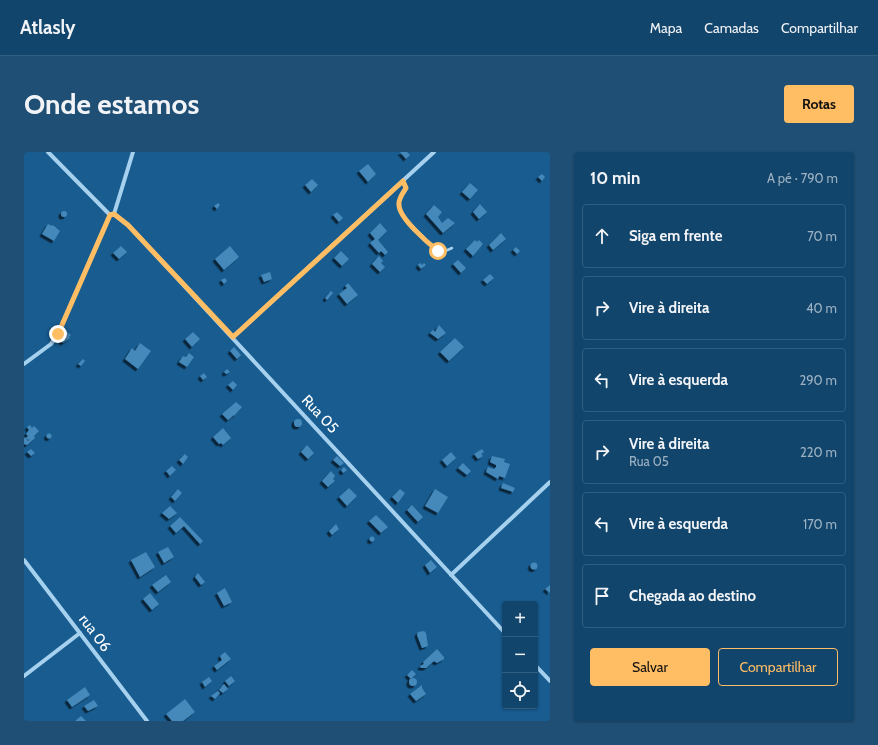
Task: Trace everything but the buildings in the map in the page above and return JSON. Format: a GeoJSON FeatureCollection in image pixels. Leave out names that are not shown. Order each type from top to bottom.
{"type":"FeatureCollection","features":[{"type":"Feature","properties":{"kind":"street","name":"Rua 05"},"geometry":{"type":"LineString","coordinates":[[48,152],[112,215],[128,225],[502,630]]}},
{"type":"Feature","properties":{"kind":"street"},"geometry":{"type":"LineString","coordinates":[[24,364],[51,344],[58,334],[112,215],[134,152]]}},
{"type":"Feature","properties":{"kind":"street"},"geometry":{"type":"LineString","coordinates":[[233,337],[434,152]]}},
{"type":"Feature","properties":{"kind":"street"},"geometry":{"type":"LineString","coordinates":[[451,575],[550,482]]}},
{"type":"Feature","properties":{"kind":"street","name":"rua 06"},"geometry":{"type":"LineString","coordinates":[[24,560],[147,721]]}},
{"type":"Feature","properties":{"kind":"street"},"geometry":{"type":"LineString","coordinates":[[24,676],[80,633]]}},
{"type":"Feature","properties":{"kind":"street"},"geometry":{"type":"LineString","coordinates":[[538,668],[550,681]]}},
{"type":"Feature","properties":{"kind":"lane"},"geometry":{"type":"LineString","coordinates":[[403,181],[406,188],[398,204],[402,215],[438,251],[443,252],[452,248]]}},
{"type":"Feature","properties":{"kind":"route"},"geometry":{"type":"LineString","coordinates":[[58,334],[110,215],[114,214],[128,225],[233,337],[403,181],[406,188],[398,204],[402,215],[415,230],[438,251]]}}]}
